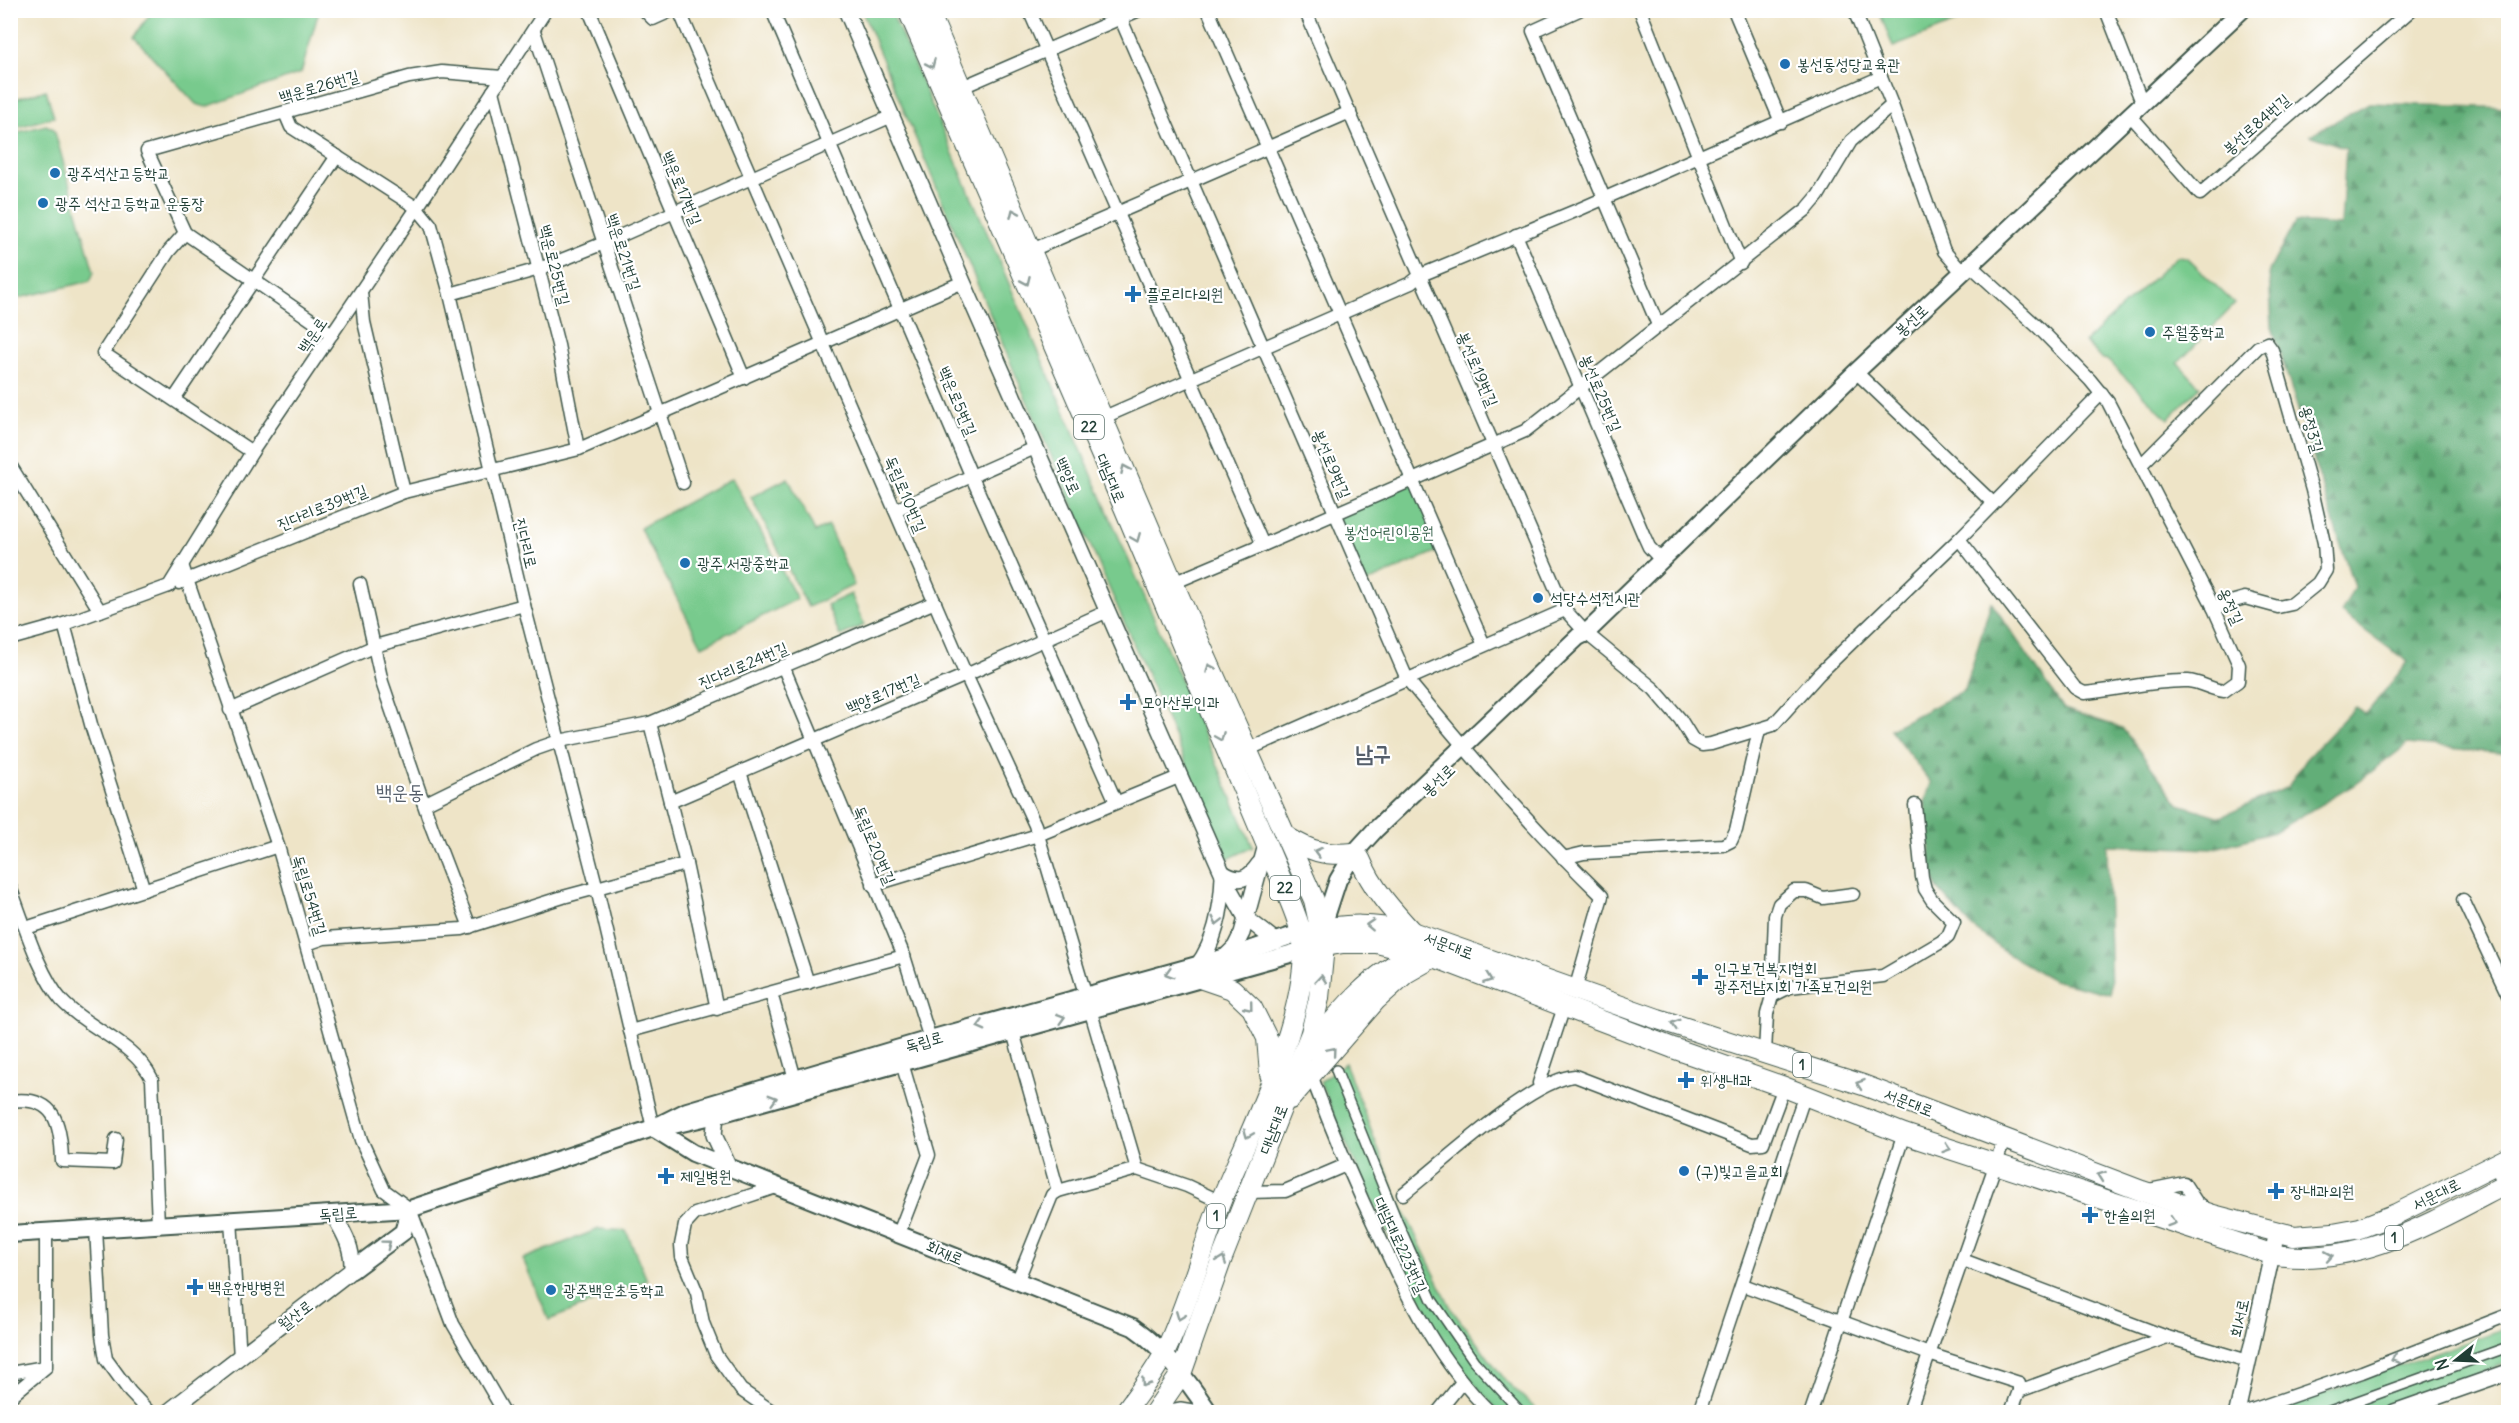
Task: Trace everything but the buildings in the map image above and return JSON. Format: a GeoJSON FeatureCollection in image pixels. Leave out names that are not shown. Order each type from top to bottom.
{"type":"FeatureCollection","features":[{"type":"Feature","properties":{"kind":"main road","name":"대남대로"},"geometry":{"type":"LineString","coordinates":[[908,10],[1102,418],[1301,869],[1326,934],[1319,998],[1302,1075],[1280,1110],[1181,1374],[1155,1413]]}},
{"type":"Feature","properties":{"kind":"main road","name":"대남대로"},"geometry":{"type":"LineString","coordinates":[[928,10],[1124,507],[1265,851],[1291,903],[1302,942],[1300,993],[1271,1080],[1221,1202],[1165,1354],[1125,1413]]}},
{"type":"Feature","properties":{"kind":"main road","name":"봉선로"},"geometry":{"type":"LineString","coordinates":[[1326,934],[1357,856],[1375,830],[1418,794],[1582,641],[1585,634],[1856,372],[2239,12]]}},
{"type":"Feature","properties":{"kind":"main road"},"geometry":{"type":"LineString","coordinates":[[1265,851],[1276,855],[1285,851],[1287,847],[1285,836]]}},
{"type":"Feature","properties":{"kind":"main road"},"geometry":{"type":"LineString","coordinates":[[1285,836],[1309,850],[1331,855],[1357,856],[1368,879],[1387,905],[1412,932]]}},
{"type":"Feature","properties":{"kind":"main road","name":"서문대로"},"geometry":{"type":"LineString","coordinates":[[1302,942],[1326,934],[1377,925],[1412,932],[1575,990],[1917,1104],[2004,1140],[2142,1191],[2213,1215],[2294,1236],[2360,1228],[2396,1214],[2502,1161]]}},
{"type":"Feature","properties":{"kind":"main road","name":"서문대로"},"geometry":{"type":"LineString","coordinates":[[1326,934],[1343,943],[1377,943],[1425,955],[1683,1052],[1805,1094],[1905,1134],[2271,1254],[2304,1259],[2321,1258],[2367,1247],[2409,1232],[2507,1188]]}},
{"type":"Feature","properties":{"kind":"main road","name":"독립로"},"geometry":{"type":"LineString","coordinates":[[1199,972],[1225,957],[1277,942],[1302,942]]}},
{"type":"Feature","properties":{"kind":"main road","name":"독립로"},"geometry":{"type":"LineString","coordinates":[[653,1128],[687,1111],[930,1040],[1088,1003],[1302,942]]}},
{"type":"Feature","properties":{"kind":"main road"},"geometry":{"type":"LineString","coordinates":[[1302,1075],[1324,1032],[1362,989],[1399,961],[1425,955]]}},
{"type":"Feature","properties":{"kind":"main road"},"geometry":{"type":"LineString","coordinates":[[1199,972],[1232,989],[1252,1008],[1267,1038],[1271,1080]]}},
{"type":"Feature","properties":{"kind":"main road","name":"독립로"},"geometry":{"type":"LineString","coordinates":[[10,1234],[410,1209],[653,1128],[716,1115],[1013,1032],[1088,1003]]}},
{"type":"Feature","properties":{"kind":"main road","name":"회재로"},"geometry":{"type":"LineString","coordinates":[[653,1128],[693,1153],[1133,1327],[1147,1336],[1165,1354],[1209,1413]]}},
{"type":"Feature","properties":{"kind":"main road","name":"월산로"},"geometry":{"type":"LineString","coordinates":[[352,1270],[403,1232],[410,1209]]}},
{"type":"Feature","properties":{"kind":"street","name":"백운로"},"geometry":{"type":"LineString","coordinates":[[169,586],[252,452],[417,208],[546,10]]}},
{"type":"Feature","properties":{"kind":"street","name":"백운로17번길"},"geometry":{"type":"LineString","coordinates":[[589,10],[744,378]]}},
{"type":"Feature","properties":{"kind":"street"},"geometry":{"type":"LineString","coordinates":[[645,10],[653,19],[673,10]]}},
{"type":"Feature","properties":{"kind":"street","name":"독립로10번길"},"geometry":{"type":"LineString","coordinates":[[679,10],[934,602],[1038,835],[1088,1003]]}},
{"type":"Feature","properties":{"kind":"street","name":"백운로5번길"},"geometry":{"type":"LineString","coordinates":[[772,10],[902,309],[971,475],[1116,802]]}},
{"type":"Feature","properties":{"kind":"street","name":"백양로"},"geometry":{"type":"LineString","coordinates":[[846,10],[1222,873],[1246,918],[1277,942]]}},
{"type":"Feature","properties":{"kind":"street"},"geometry":{"type":"LineString","coordinates":[[1029,10],[1263,545]]}},
{"type":"Feature","properties":{"kind":"street"},"geometry":{"type":"LineString","coordinates":[[960,88],[1119,15],[1139,10]]}},
{"type":"Feature","properties":{"kind":"street"},"geometry":{"type":"LineString","coordinates":[[1208,10],[1484,645]]}},
{"type":"Feature","properties":{"kind":"street","name":"봉선로19번길"},"geometry":{"type":"LineString","coordinates":[[1305,10],[1565,610],[1585,634],[1654,690],[1680,719],[1693,740],[1702,745],[1711,744],[1759,730]]}},
{"type":"Feature","properties":{"kind":"street"},"geometry":{"type":"LineString","coordinates":[[1579,10],[1533,31],[1658,325]]}},
{"type":"Feature","properties":{"kind":"street"},"geometry":{"type":"LineString","coordinates":[[1640,10],[1742,263]]}},
{"type":"Feature","properties":{"kind":"street"},"geometry":{"type":"LineString","coordinates":[[1734,10],[1781,122]]}},
{"type":"Feature","properties":{"kind":"street","name":"옹정길"},"geometry":{"type":"LineString","coordinates":[[1854,10],[1892,105],[1944,251],[2039,328],[2102,393],[2213,608],[2239,665],[2238,681],[2224,691],[2196,682],[2167,681],[2084,693],[2075,688],[1959,539]]}},
{"type":"Feature","properties":{"kind":"street"},"geometry":{"type":"LineString","coordinates":[[2106,10],[2137,110]]}},
{"type":"Feature","properties":{"kind":"street","name":"봉선로84번길"},"geometry":{"type":"LineString","coordinates":[[2137,110],[2200,194],[2411,10]]}},
{"type":"Feature","properties":{"kind":"street","name":"봉선로9번길"},"geometry":{"type":"LineString","coordinates":[[1119,15],[1407,679],[1465,749],[1563,858],[1602,897],[1575,990]]}},
{"type":"Feature","properties":{"kind":"street","name":"백운로21번길"},"geometry":{"type":"LineString","coordinates":[[534,31],[683,483]]}},
{"type":"Feature","properties":{"kind":"street","name":"백운로26번길"},"geometry":{"type":"LineString","coordinates":[[185,233],[147,150],[409,77],[442,72],[502,76]]}},
{"type":"Feature","properties":{"kind":"street"},"geometry":{"type":"LineString","coordinates":[[1102,418],[1340,315],[1411,283],[1421,275],[1881,77]]}},
{"type":"Feature","properties":{"kind":"street","name":"백운로25번길"},"geometry":{"type":"LineString","coordinates":[[494,91],[558,345],[578,449]]}},
{"type":"Feature","properties":{"kind":"street"},"geometry":{"type":"LineString","coordinates":[[1173,583],[1525,431],[1658,325],[1742,263],[1807,209],[1851,141],[1892,105]]}},
{"type":"Feature","properties":{"kind":"street"},"geometry":{"type":"LineString","coordinates":[[285,112],[291,127],[417,208]]}},
{"type":"Feature","properties":{"kind":"street"},"geometry":{"type":"LineString","coordinates":[[1023,254],[1350,112]]}},
{"type":"Feature","properties":{"kind":"street"},"geometry":{"type":"LineString","coordinates":[[450,294],[540,269],[674,213],[892,116]]}},
{"type":"Feature","properties":{"kind":"street"},"geometry":{"type":"LineString","coordinates":[[174,399],[337,156]]}},
{"type":"Feature","properties":{"kind":"street","name":"진다리로"},"geometry":{"type":"LineString","coordinates":[[417,208],[431,225],[450,294],[524,605],[597,889],[653,1128]]}},
{"type":"Feature","properties":{"kind":"street"},"geometry":{"type":"LineString","coordinates":[[252,452],[103,353],[169,252],[185,233],[332,334]]}},
{"type":"Feature","properties":{"kind":"street","name":"봉선로25번길"},"geometry":{"type":"LineString","coordinates":[[1516,235],[1644,536],[1649,547],[1662,561]]}},
{"type":"Feature","properties":{"kind":"street","name":"진다리로39번길"},"geometry":{"type":"LineString","coordinates":[[169,586],[404,492],[578,449],[963,282]]}},
{"type":"Feature","properties":{"kind":"street"},"geometry":{"type":"LineString","coordinates":[[361,292],[364,322],[404,492]]}},
{"type":"Feature","properties":{"kind":"street","name":"용정3길"},"geometry":{"type":"LineString","coordinates":[[2140,465],[2258,347],[2266,343],[2272,350],[2312,490],[2324,543],[2326,570],[2318,584],[2292,604],[2278,607],[2260,604],[2245,598],[2213,608]]}},
{"type":"Feature","properties":{"kind":"street"},"geometry":{"type":"LineString","coordinates":[[1856,372],[1993,503]]}},
{"type":"Feature","properties":{"kind":"street"},"geometry":{"type":"LineString","coordinates":[[1563,858],[1584,853],[1723,844],[1731,841],[1736,830],[1759,730],[1773,725],[1819,674],[1959,539],[2102,393]]}},
{"type":"Feature","properties":{"kind":"street"},"geometry":{"type":"LineString","coordinates":[[895,510],[1035,448]]}},
{"type":"Feature","properties":{"kind":"street"},"geometry":{"type":"LineString","coordinates":[[10,465],[100,611]]}},
{"type":"Feature","properties":{"kind":"street","name":"독립로54번길"},"geometry":{"type":"LineString","coordinates":[[182,565],[278,846],[362,1140],[384,1190],[410,1209]]}},
{"type":"Feature","properties":{"kind":"street"},"geometry":{"type":"LineString","coordinates":[[360,584],[382,682],[470,927]]}},
{"type":"Feature","properties":{"kind":"street"},"geometry":{"type":"LineString","coordinates":[[10,639],[64,624],[169,586]]}},
{"type":"Feature","properties":{"kind":"street","name":"진다리로24번길"},"geometry":{"type":"LineString","coordinates":[[424,804],[496,767],[559,741],[650,723],[934,602]]}},
{"type":"Feature","properties":{"kind":"street"},"geometry":{"type":"LineString","coordinates":[[230,710],[375,646],[524,605]]}},
{"type":"Feature","properties":{"kind":"street"},"geometry":{"type":"LineString","coordinates":[[1247,750],[1565,610]]}},
{"type":"Feature","properties":{"kind":"street","name":"백양로17번길"},"geometry":{"type":"LineString","coordinates":[[670,802],[966,675],[1108,611]]}},
{"type":"Feature","properties":{"kind":"street"},"geometry":{"type":"LineString","coordinates":[[64,624],[92,728],[144,890]]}},
{"type":"Feature","properties":{"kind":"street","name":"독립로20번길"},"geometry":{"type":"LineString","coordinates":[[783,666],[904,956],[930,1040]]}},
{"type":"Feature","properties":{"kind":"street"},"geometry":{"type":"LineString","coordinates":[[650,723],[686,864],[717,1009]]}},
{"type":"Feature","properties":{"kind":"street"},"geometry":{"type":"LineString","coordinates":[[741,772],[808,983]]}},
{"type":"Feature","properties":{"kind":"street"},"geometry":{"type":"LineString","coordinates":[[873,885],[1038,835],[1181,776]]}},
{"type":"Feature","properties":{"kind":"street"},"geometry":{"type":"LineString","coordinates":[[1772,996],[1790,987],[1883,976],[1948,936],[1954,922],[1932,900],[1922,877],[1915,805]]}},
{"type":"Feature","properties":{"kind":"street"},"geometry":{"type":"LineString","coordinates":[[26,928],[278,846]]}},
{"type":"Feature","properties":{"kind":"street"},"geometry":{"type":"LineString","coordinates":[[1199,972],[1215,927],[1222,893],[1222,873],[1233,879],[1243,880],[1252,874],[1265,851]]}},
{"type":"Feature","properties":{"kind":"street"},"geometry":{"type":"LineString","coordinates":[[1225,957],[1235,946],[1246,918],[1265,851]]}},
{"type":"Feature","properties":{"kind":"street"},"geometry":{"type":"LineString","coordinates":[[307,944],[324,938],[470,927],[563,897],[686,864]]}},
{"type":"Feature","properties":{"kind":"street"},"geometry":{"type":"LineString","coordinates":[[10,887],[49,984],[62,1000],[146,1066],[152,1079],[158,1225]]}},
{"type":"Feature","properties":{"kind":"street"},"geometry":{"type":"LineString","coordinates":[[1765,1053],[1767,1014],[1772,996],[1775,916],[1779,904],[1789,893],[1799,890],[1823,898],[1853,894]]}},
{"type":"Feature","properties":{"kind":"street"},"geometry":{"type":"LineString","coordinates":[[2463,900],[2508,995]]}},
{"type":"Feature","properties":{"kind":"street"},"geometry":{"type":"LineString","coordinates":[[630,1031],[904,956]]}},
{"type":"Feature","properties":{"kind":"street"},"geometry":{"type":"LineString","coordinates":[[771,993],[795,1079]]}},
{"type":"Feature","properties":{"kind":"street"},"geometry":{"type":"LineString","coordinates":[[1088,1003],[1137,1169]]}},
{"type":"Feature","properties":{"kind":"street"},"geometry":{"type":"LineString","coordinates":[[1541,1088],[1539,1083],[1564,1007]]}},
{"type":"Feature","properties":{"kind":"street"},"geometry":{"type":"LineString","coordinates":[[1013,1032],[1058,1191]]}},
{"type":"Feature","properties":{"kind":"street"},"geometry":{"type":"LineString","coordinates":[[899,1233],[929,1155],[902,1063]]}},
{"type":"Feature","properties":{"kind":"street"},"geometry":{"type":"LineString","coordinates":[[1336,1070],[1397,1221],[1432,1300],[1474,1361],[1521,1413]]}},
{"type":"Feature","properties":{"kind":"street","name":"대남대로223번길"},"geometry":{"type":"LineString","coordinates":[[1302,1075],[1416,1314],[1461,1382],[1490,1413]]}},
{"type":"Feature","properties":{"kind":"street"},"geometry":{"type":"LineString","coordinates":[[1403,1194],[1491,1122],[1541,1088],[1563,1077],[1575,1076],[1752,1144],[1763,1143],[1784,1087]]}},
{"type":"Feature","properties":{"kind":"street"},"geometry":{"type":"LineString","coordinates":[[1699,1413],[1805,1094]]}},
{"type":"Feature","properties":{"kind":"street"},"geometry":{"type":"LineString","coordinates":[[10,1101],[39,1101],[47,1107],[60,1134],[62,1161],[113,1163],[116,1139]]}},
{"type":"Feature","properties":{"kind":"street"},"geometry":{"type":"LineString","coordinates":[[716,1115],[714,1136],[729,1167]]}},
{"type":"Feature","properties":{"kind":"street"},"geometry":{"type":"LineString","coordinates":[[1811,1413],[1905,1134]]}},
{"type":"Feature","properties":{"kind":"street"},"geometry":{"type":"LineString","coordinates":[[1909,1413],[2004,1140]]}},
{"type":"Feature","properties":{"kind":"street"},"geometry":{"type":"LineString","coordinates":[[2502,1161],[2507,1188]]}},
{"type":"Feature","properties":{"kind":"street"},"geometry":{"type":"LineString","coordinates":[[1248,1192],[1286,1191],[1346,1165]]}},
{"type":"Feature","properties":{"kind":"street"},"geometry":{"type":"LineString","coordinates":[[1017,1282],[1052,1195],[1058,1191],[1137,1169],[1187,1186],[1221,1202]]}},
{"type":"Feature","properties":{"kind":"street"},"geometry":{"type":"LineString","coordinates":[[773,1413],[741,1390],[716,1355],[704,1323],[697,1293],[682,1257],[681,1245],[684,1225],[695,1214],[778,1186]]}},
{"type":"Feature","properties":{"kind":"street"},"geometry":{"type":"LineString","coordinates":[[410,1209],[453,1324],[504,1413]]}},
{"type":"Feature","properties":{"kind":"street"},"geometry":{"type":"LineString","coordinates":[[333,1214],[347,1237],[353,1253],[352,1270]]}},
{"type":"Feature","properties":{"kind":"street"},"geometry":{"type":"LineString","coordinates":[[231,1220],[240,1357]]}},
{"type":"Feature","properties":{"kind":"street"},"geometry":{"type":"LineString","coordinates":[[96,1229],[102,1335],[106,1359],[149,1413]]}},
{"type":"Feature","properties":{"kind":"street"},"geometry":{"type":"LineString","coordinates":[[46,1232],[46,1366]]}},
{"type":"Feature","properties":{"kind":"street","name":"회서로"},"geometry":{"type":"LineString","coordinates":[[2237,1413],[2277,1232]]}},
{"type":"Feature","properties":{"kind":"street"},"geometry":{"type":"LineString","coordinates":[[1963,1260],[2167,1337],[2248,1361]]}},
{"type":"Feature","properties":{"kind":"street","name":"월산로"},"geometry":{"type":"LineString","coordinates":[[168,1413],[352,1270]]}},
{"type":"Feature","properties":{"kind":"street"},"geometry":{"type":"LineString","coordinates":[[1743,1285],[1929,1354],[2019,1383],[2019,1391],[2011,1413]]}},
{"type":"Feature","properties":{"kind":"street"},"geometry":{"type":"LineString","coordinates":[[2246,1413],[2362,1372],[2508,1315]]}},
{"type":"Feature","properties":{"kind":"street"},"geometry":{"type":"LineString","coordinates":[[2019,1391],[2167,1337]]}},
{"type":"Feature","properties":{"kind":"street"},"geometry":{"type":"LineString","coordinates":[[2327,1413],[2508,1347]]}},
{"type":"Feature","properties":{"kind":"street"},"geometry":{"type":"LineString","coordinates":[[10,1373],[46,1366]]}},
{"type":"Feature","properties":{"kind":"street"},"geometry":{"type":"LineString","coordinates":[[10,1396],[46,1366]]}},
{"type":"Feature","properties":{"kind":"street"},"geometry":{"type":"LineString","coordinates":[[2394,1413],[2508,1372]]}},
{"type":"Feature","properties":{"kind":"street"},"geometry":{"type":"LineString","coordinates":[[1438,1413],[1461,1382]]}},
{"type":"Feature","properties":{"kind":"street"},"geometry":{"type":"LineString","coordinates":[[1170,1413],[1180,1410],[1192,1413]]}},
{"type":"Feature","properties":{"kind":"green space"},"geometry":{"type":"Polygon","coordinates":[[[153,10],[319,11],[301,73],[206,107],[196,104],[134,37],[153,10]]]}},
{"type":"Feature","properties":{"kind":"green space"},"geometry":{"type":"Polygon","coordinates":[[[862,11],[891,11],[1253,847],[1228,859],[1017,378],[862,11]]]}},
{"type":"Feature","properties":{"kind":"green space"},"geometry":{"type":"Polygon","coordinates":[[[1879,11],[1961,11],[1965,19],[1893,47],[1879,11]]]}},
{"type":"Feature","properties":{"kind":"green space"},"geometry":{"type":"Polygon","coordinates":[[[46,90],[54,117],[11,129],[11,100],[46,90]]]}},
{"type":"Feature","properties":{"kind":"green space"},"geometry":{"type":"Polygon","coordinates":[[[2369,103],[2508,108],[2508,754],[2408,744],[2354,785],[2274,832],[2212,849],[2107,845],[2111,994],[2053,980],[2006,953],[1971,926],[1937,888],[1932,871],[1925,802],[1931,783],[1890,729],[1965,690],[1991,602],[2064,709],[2122,728],[2179,804],[2221,817],[2288,787],[2305,760],[2355,707],[2366,714],[2408,662],[2341,613],[2354,587],[2272,327],[2269,271],[2295,222],[2341,225],[2346,148],[2310,135],[2369,103]]]}},
{"type":"Feature","properties":{"kind":"green space","name":"광주 석산고등학교 운동장"},"geometry":{"type":"Polygon","coordinates":[[[46,125],[54,129],[94,272],[90,281],[19,298],[11,292],[11,134],[46,125]]]}},
{"type":"Feature","properties":{"kind":"green space"},"geometry":{"type":"Polygon","coordinates":[[[2177,256],[2186,257],[2235,304],[2178,363],[2200,387],[2168,419],[2085,342],[2177,256]]]}},
{"type":"Feature","properties":{"kind":"green space"},"geometry":{"type":"Polygon","coordinates":[[[732,478],[797,599],[702,646],[640,528],[732,478]]]}},
{"type":"Feature","properties":{"kind":"green space"},"geometry":{"type":"Polygon","coordinates":[[[788,478],[815,532],[828,526],[854,585],[808,607],[751,497],[788,478]]]}},
{"type":"Feature","properties":{"kind":"green space","name":"봉선어린이공원"},"geometry":{"type":"Polygon","coordinates":[[[1413,481],[1442,549],[1366,583],[1335,514],[1413,481]]]}},
{"type":"Feature","properties":{"kind":"green space"},"geometry":{"type":"Polygon","coordinates":[[[851,594],[864,625],[840,636],[827,605],[851,594]]]}},
{"type":"Feature","properties":{"kind":"green space"},"geometry":{"type":"Polygon","coordinates":[[[1345,1063],[1396,1195],[1452,1310],[1506,1381],[1539,1412],[1499,1412],[1464,1371],[1422,1304],[1369,1195],[1320,1082],[1345,1063]]]}},
{"type":"Feature","properties":{"kind":"green space"},"geometry":{"type":"Polygon","coordinates":[[[599,1229],[626,1231],[647,1280],[549,1320],[523,1259],[599,1229]]]}},
{"type":"Feature","properties":{"kind":"green space"},"geometry":{"type":"Polygon","coordinates":[[[2508,1327],[2508,1363],[2373,1412],[2269,1412],[2508,1327]]]}},
{"type":"Feature","properties":{"kind":"place","name":"봉선동성당교육관"},"geometry":{"type":"Point","coordinates":[1785,64]}},
{"type":"Feature","properties":{"kind":"place","name":"광주석산고등학교"},"geometry":{"type":"Point","coordinates":[55,173]}},
{"type":"Feature","properties":{"kind":"place","name":"광주 석산고등학교 운동장"},"geometry":{"type":"Point","coordinates":[43,203]}},
{"type":"Feature","properties":{"kind":"place","name":"플로리다의원"},"geometry":{"type":"Point","coordinates":[1133,294]}},
{"type":"Feature","properties":{"kind":"place","name":"주월중학교"},"geometry":{"type":"Point","coordinates":[2150,332]}},
{"type":"Feature","properties":{"kind":"place","name":"광주 서광중학교"},"geometry":{"type":"Point","coordinates":[685,563]}},
{"type":"Feature","properties":{"kind":"place","name":"석당수석전시관"},"geometry":{"type":"Point","coordinates":[1538,598]}},
{"type":"Feature","properties":{"kind":"place","name":"모아산부인과"},"geometry":{"type":"Point","coordinates":[1128,702]}},
{"type":"Feature","properties":{"kind":"place","name":"인구보건복지협회 광주전남지회 가족보건의원"},"geometry":{"type":"Point","coordinates":[1700,977]}},
{"type":"Feature","properties":{"kind":"place","name":"위생내과"},"geometry":{"type":"Point","coordinates":[1686,1080]}},
{"type":"Feature","properties":{"kind":"place","name":"(구)빛고을교회"},"geometry":{"type":"Point","coordinates":[1684,1171]}},
{"type":"Feature","properties":{"kind":"place","name":"제일병원"},"geometry":{"type":"Point","coordinates":[666,1176]}},
{"type":"Feature","properties":{"kind":"place","name":"장내과의원"},"geometry":{"type":"Point","coordinates":[2276,1191]}},
{"type":"Feature","properties":{"kind":"place","name":"한솔의원"},"geometry":{"type":"Point","coordinates":[2090,1215]}},
{"type":"Feature","properties":{"kind":"place","name":"백운한방병원"},"geometry":{"type":"Point","coordinates":[195,1287]}},
{"type":"Feature","properties":{"kind":"place","name":"광주백운초등학교"},"geometry":{"type":"Point","coordinates":[551,1290]}},
{"type":"Feature","properties":{"kind":"district","name":"남구"},"geometry":{"type":"Point","coordinates":[1373,753]}},
{"type":"Feature","properties":{"kind":"district","name":"백운동"},"geometry":{"type":"Point","coordinates":[400,792]}}]}
